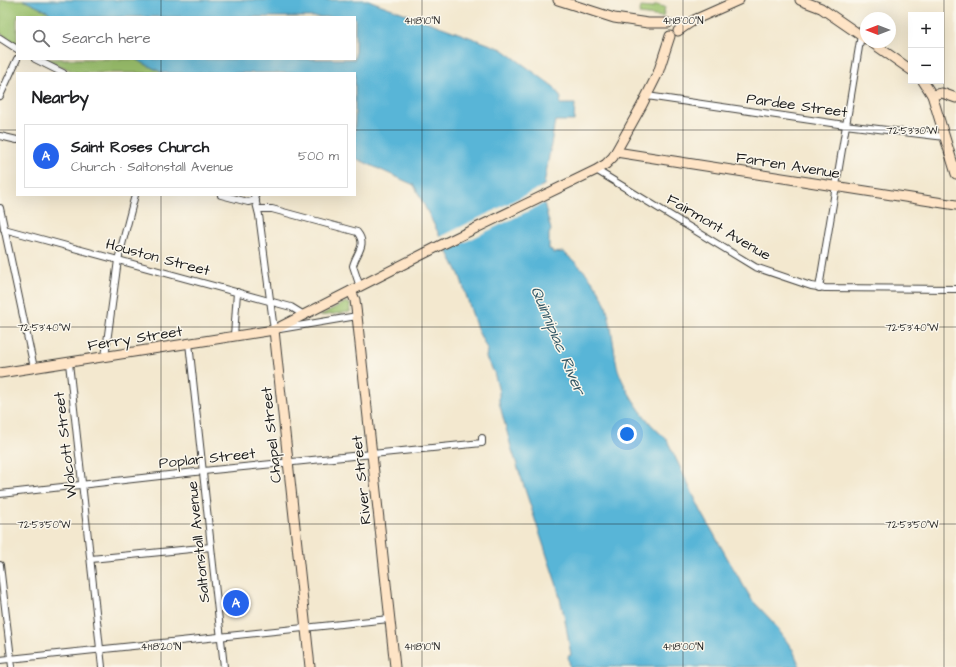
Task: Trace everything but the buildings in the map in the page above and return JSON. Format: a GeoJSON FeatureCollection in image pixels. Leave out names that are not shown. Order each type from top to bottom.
{"type":"FeatureCollection","features":[{"type":"Feature","properties":{"kind":"main road"},"geometry":{"type":"LineString","coordinates":[[558,0],[606,16],[671,29],[739,0]]}},
{"type":"Feature","properties":{"kind":"main road"},"geometry":{"type":"LineString","coordinates":[[800,0],[815,2],[860,35]]}},
{"type":"Feature","properties":{"kind":"main road","name":"Ferry Street"},"geometry":{"type":"LineString","coordinates":[[0,374],[274,330],[493,219],[596,170],[610,161],[647,96],[658,73],[671,29]]}},
{"type":"Feature","properties":{"kind":"main road"},"geometry":{"type":"LineString","coordinates":[[880,48],[908,68]]}},
{"type":"Feature","properties":{"kind":"main road"},"geometry":{"type":"LineString","coordinates":[[925,84],[932,95],[956,174]]}},
{"type":"Feature","properties":{"kind":"main road"},"geometry":{"type":"LineString","coordinates":[[932,95],[942,93],[956,98]]}},
{"type":"Feature","properties":{"kind":"main road","name":"Farren Avenue"},"geometry":{"type":"LineString","coordinates":[[616,152],[956,205]]}},
{"type":"Feature","properties":{"kind":"main road","name":"River Street"},"geometry":{"type":"LineString","coordinates":[[356,289],[355,300],[395,667]]}},
{"type":"Feature","properties":{"kind":"main road","name":"Chapel Street"},"geometry":{"type":"LineString","coordinates":[[274,330],[310,667]]}},
{"type":"Feature","properties":{"kind":"street"},"geometry":{"type":"LineString","coordinates":[[0,38],[16,48]]}},
{"type":"Feature","properties":{"kind":"street"},"geometry":{"type":"LineString","coordinates":[[819,288],[845,125],[861,48]]}},
{"type":"Feature","properties":{"kind":"street"},"geometry":{"type":"LineString","coordinates":[[0,96],[17,60]]}},
{"type":"Feature","properties":{"kind":"street"},"geometry":{"type":"LineString","coordinates":[[37,60],[61,72]]}},
{"type":"Feature","properties":{"kind":"street","name":"Pardee Street"},"geometry":{"type":"LineString","coordinates":[[647,96],[845,125],[945,137]]}},
{"type":"Feature","properties":{"kind":"street"},"geometry":{"type":"LineString","coordinates":[[0,136],[16,140]]}},
{"type":"Feature","properties":{"kind":"street","name":"Fairmont Avenue"},"geometry":{"type":"LineString","coordinates":[[596,170],[755,267],[819,288],[956,289]]}},
{"type":"Feature","properties":{"kind":"street"},"geometry":{"type":"LineString","coordinates":[[105,357],[118,260],[135,196]]}},
{"type":"Feature","properties":{"kind":"street"},"geometry":{"type":"LineString","coordinates":[[225,196],[248,202],[255,198]]}},
{"type":"Feature","properties":{"kind":"street","name":"Chapel Street"},"geometry":{"type":"LineString","coordinates":[[255,198],[258,209],[274,330]]}},
{"type":"Feature","properties":{"kind":"street"},"geometry":{"type":"LineString","coordinates":[[0,208],[34,368]]}},
{"type":"Feature","properties":{"kind":"street"},"geometry":{"type":"LineString","coordinates":[[258,209],[272,209],[358,232],[362,239],[362,247],[353,266],[356,289]]}},
{"type":"Feature","properties":{"kind":"street","name":"Houston Street"},"geometry":{"type":"LineString","coordinates":[[4,229],[291,307],[304,315]]}},
{"type":"Feature","properties":{"kind":"street"},"geometry":{"type":"LineString","coordinates":[[234,336],[237,292]]}},
{"type":"Feature","properties":{"kind":"street","name":"Ferry Street"},"geometry":{"type":"LineString","coordinates":[[274,330],[357,316]]}},
{"type":"Feature","properties":{"kind":"street","name":"Saltonstall Avenue"},"geometry":{"type":"LineString","coordinates":[[189,343],[224,667]]}},
{"type":"Feature","properties":{"kind":"street","name":"Wolcott Street"},"geometry":{"type":"LineString","coordinates":[[69,363],[102,667]]}},
{"type":"Feature","properties":{"kind":"street","name":"Poplar Street"},"geometry":{"type":"LineString","coordinates":[[0,494],[372,454],[482,444],[482,438]]}},
{"type":"Feature","properties":{"kind":"street"},"geometry":{"type":"LineString","coordinates":[[91,559],[211,547]]}},
{"type":"Feature","properties":{"kind":"street"},"geometry":{"type":"LineString","coordinates":[[0,565],[12,667]]}},
{"type":"Feature","properties":{"kind":"street"},"geometry":{"type":"LineString","coordinates":[[0,660],[389,619]]}},
{"type":"Feature","properties":{"kind":"green space"},"geometry":{"type":"Polygon","coordinates":[[[0,0],[23,0],[49,12],[48,16],[16,16],[16,43],[0,33],[0,0]]]}},
{"type":"Feature","properties":{"kind":"green space"},"geometry":{"type":"Polygon","coordinates":[[[656,5],[665,7],[663,17],[639,14],[641,7],[652,8],[656,5]]]}},
{"type":"Feature","properties":{"kind":"green space"},"geometry":{"type":"Polygon","coordinates":[[[47,60],[137,60],[161,72],[75,72],[47,60]]]}},
{"type":"Feature","properties":{"kind":"green space"},"geometry":{"type":"Polygon","coordinates":[[[346,302],[350,304],[350,312],[319,316],[346,302]]]}},
{"type":"Feature","properties":{"kind":"water","name":"Quinnipiac River"},"geometry":{"type":"Polygon","coordinates":[[[23,0],[368,0],[502,49],[554,87],[561,98],[560,104],[575,104],[574,121],[555,121],[544,185],[540,187],[551,230],[549,234],[549,249],[552,250],[553,253],[563,252],[570,257],[594,282],[606,306],[617,366],[624,384],[651,425],[666,438],[701,511],[729,561],[752,600],[772,621],[793,650],[800,667],[570,667],[568,656],[571,655],[557,586],[511,447],[499,402],[499,392],[494,372],[486,358],[487,349],[477,329],[460,276],[414,185],[356,158],[356,72],[161,72],[137,60],[356,60],[356,16],[48,16],[49,12],[23,0]]]}},
{"type":"Feature","properties":{"kind":"pier"},"geometry":{"type":"Polygon","coordinates":[[[541,187],[547,202],[445,252],[438,238],[541,187]]]}},
{"type":"Feature","properties":{"kind":"place","name":"Saint Roses Church"},"geometry":{"type":"Point","coordinates":[236,603]}}]}
